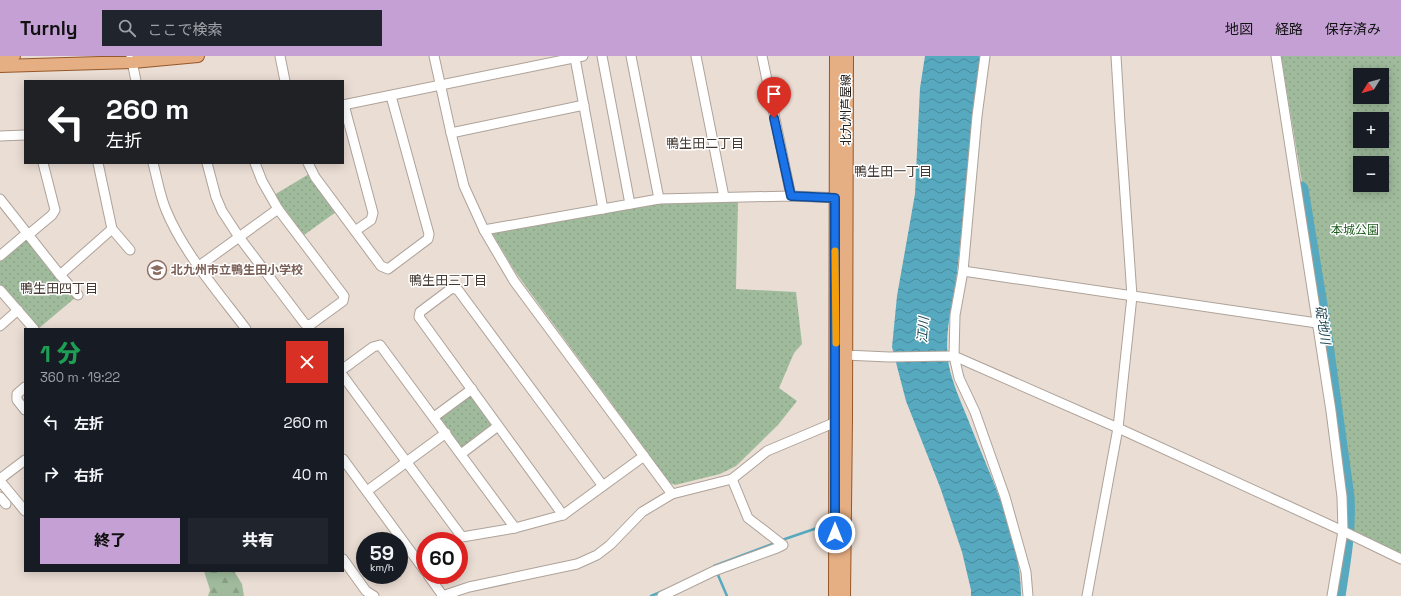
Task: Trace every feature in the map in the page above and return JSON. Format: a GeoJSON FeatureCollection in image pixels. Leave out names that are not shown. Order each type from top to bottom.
{"type":"FeatureCollection","features":[{"type":"Feature","properties":{"kind":"main road"},"geometry":{"type":"LineString","coordinates":[[0,56],[14,56]]}},
{"type":"Feature","properties":{"kind":"main road"},"geometry":{"type":"LineString","coordinates":[[0,66],[198,56]]}},
{"type":"Feature","properties":{"kind":"main road","name":"北九州芦屋線"},"geometry":{"type":"LineString","coordinates":[[834,596],[845,355],[836,56]]}},
{"type":"Feature","properties":{"kind":"main road","name":"北九州芦屋線"},"geometry":{"type":"LineString","coordinates":[[844,596],[841,421],[841,198],[847,56]]}},
{"type":"Feature","properties":{"kind":"street"},"geometry":{"type":"LineString","coordinates":[[280,56],[285,80]]}},
{"type":"Feature","properties":{"kind":"street"},"geometry":{"type":"LineString","coordinates":[[434,56],[464,186],[484,230],[514,281],[672,494]]}},
{"type":"Feature","properties":{"kind":"street"},"geometry":{"type":"LineString","coordinates":[[602,56],[630,204]]}},
{"type":"Feature","properties":{"kind":"street"},"geometry":{"type":"LineString","coordinates":[[630,56],[659,199]]}},
{"type":"Feature","properties":{"kind":"street"},"geometry":{"type":"LineString","coordinates":[[696,56],[724,197]]}},
{"type":"Feature","properties":{"kind":"street"},"geometry":{"type":"LineString","coordinates":[[762,56],[791,196]]}},
{"type":"Feature","properties":{"kind":"street"},"geometry":{"type":"LineString","coordinates":[[985,56],[977,116],[963,271],[956,315],[954,356],[959,378],[974,412],[1005,497],[1026,572],[1028,596]]}},
{"type":"Feature","properties":{"kind":"street"},"geometry":{"type":"LineString","coordinates":[[1087,596],[1118,428],[1132,296],[1116,56]]}},
{"type":"Feature","properties":{"kind":"street"},"geometry":{"type":"LineString","coordinates":[[1276,56],[1332,411],[1342,497],[1343,531],[1332,596]]}},
{"type":"Feature","properties":{"kind":"street"},"geometry":{"type":"LineString","coordinates":[[344,105],[579,57],[584,106],[603,209]]}},
{"type":"Feature","properties":{"kind":"street"},"geometry":{"type":"LineString","coordinates":[[132,59],[136,80]]}},
{"type":"Feature","properties":{"kind":"street"},"geometry":{"type":"LineString","coordinates":[[308,164],[315,177],[381,266],[388,268],[428,239],[429,234],[391,96]]}},
{"type":"Feature","properties":{"kind":"street"},"geometry":{"type":"LineString","coordinates":[[451,133],[584,106]]}},
{"type":"Feature","properties":{"kind":"street"},"geometry":{"type":"LineString","coordinates":[[344,109],[373,213],[371,220],[355,231]]}},
{"type":"Feature","properties":{"kind":"street"},"geometry":{"type":"LineString","coordinates":[[0,136],[24,135]]}},
{"type":"Feature","properties":{"kind":"street"},"geometry":{"type":"LineString","coordinates":[[0,256],[52,215],[55,210],[43,164]]}},
{"type":"Feature","properties":{"kind":"street"},"geometry":{"type":"LineString","coordinates":[[98,164],[112,230],[130,250]]}},
{"type":"Feature","properties":{"kind":"street"},"geometry":{"type":"LineString","coordinates":[[153,164],[165,209],[175,231],[245,328]]}},
{"type":"Feature","properties":{"kind":"street"},"geometry":{"type":"LineString","coordinates":[[207,164],[222,211],[239,237],[305,324],[310,324],[344,301],[344,296],[278,209],[262,181],[255,164]]}},
{"type":"Feature","properties":{"kind":"street"},"geometry":{"type":"LineString","coordinates":[[484,230],[659,199],[791,196],[841,198]]}},
{"type":"Feature","properties":{"kind":"street"},"geometry":{"type":"LineString","coordinates":[[0,199],[60,275],[78,295]]}},
{"type":"Feature","properties":{"kind":"street"},"geometry":{"type":"LineString","coordinates":[[199,266],[278,209]]}},
{"type":"Feature","properties":{"kind":"street"},"geometry":{"type":"LineString","coordinates":[[60,275],[112,230]]}},
{"type":"Feature","properties":{"kind":"street"},"geometry":{"type":"LineString","coordinates":[[963,271],[1317,323]]}},
{"type":"Feature","properties":{"kind":"street"},"geometry":{"type":"LineString","coordinates":[[564,515],[419,318],[420,312],[452,288],[458,290],[603,486]]}},
{"type":"Feature","properties":{"kind":"street"},"geometry":{"type":"LineString","coordinates":[[0,290],[33,328]]}},
{"type":"Feature","properties":{"kind":"street"},"geometry":{"type":"LineString","coordinates":[[0,326],[18,310]]}},
{"type":"Feature","properties":{"kind":"street"},"geometry":{"type":"LineString","coordinates":[[344,368],[374,346],[380,345],[515,528]]}},
{"type":"Feature","properties":{"kind":"street"},"geometry":{"type":"LineString","coordinates":[[845,355],[889,357],[954,356],[1118,428],[1401,559]]}},
{"type":"Feature","properties":{"kind":"street"},"geometry":{"type":"LineString","coordinates":[[344,377],[462,537],[515,528],[564,515],[644,456]]}},
{"type":"Feature","properties":{"kind":"street"},"geometry":{"type":"LineString","coordinates":[[24,388],[17,394],[16,400],[24,409]]}},
{"type":"Feature","properties":{"kind":"street"},"geometry":{"type":"LineString","coordinates":[[434,417],[472,389]]}},
{"type":"Feature","properties":{"kind":"street"},"geometry":{"type":"LineString","coordinates":[[434,584],[442,596],[469,587],[577,564],[598,555],[610,545],[642,512],[672,494],[732,478],[767,451],[841,421]]}},
{"type":"Feature","properties":{"kind":"street"},"geometry":{"type":"LineString","coordinates":[[461,454],[498,426]]}},
{"type":"Feature","properties":{"kind":"street"},"geometry":{"type":"LineString","coordinates":[[367,491],[446,433]]}},
{"type":"Feature","properties":{"kind":"street"},"geometry":{"type":"LineString","coordinates":[[344,460],[416,559]]}},
{"type":"Feature","properties":{"kind":"street"},"geometry":{"type":"LineString","coordinates":[[24,461],[0,480],[24,510]]}},
{"type":"Feature","properties":{"kind":"street"},"geometry":{"type":"LineString","coordinates":[[662,596],[714,571],[783,545],[748,518],[732,478]]}},
{"type":"Feature","properties":{"kind":"street"},"geometry":{"type":"LineString","coordinates":[[344,560],[366,591],[374,596]]}},
{"type":"Feature","properties":{"kind":"green space","name":"本城公園"},"geometry":{"type":"Polygon","coordinates":[[[1281,56],[1401,56],[1401,555],[1350,531],[1350,513],[1325,321],[1281,56]]]}},
{"type":"Feature","properties":{"kind":"green space"},"geometry":{"type":"Polygon","coordinates":[[[309,174],[336,212],[304,235],[274,195],[309,174]]]}},
{"type":"Feature","properties":{"kind":"green space"},"geometry":{"type":"Polygon","coordinates":[[[660,202],[738,202],[736,289],[796,292],[802,344],[794,353],[779,388],[797,401],[778,425],[736,466],[720,474],[675,485],[670,483],[516,273],[492,233],[660,202]]]}},
{"type":"Feature","properties":{"kind":"green space"},"geometry":{"type":"Polygon","coordinates":[[[24,240],[28,240],[76,297],[39,328],[37,328],[0,285],[0,261],[24,240]]]}},
{"type":"Feature","properties":{"kind":"green space"},"geometry":{"type":"Polygon","coordinates":[[[470,394],[494,426],[462,450],[438,418],[470,394]]]}},
{"type":"Feature","properties":{"kind":"green space"},"geometry":{"type":"Polygon","coordinates":[[[204,572],[235,572],[242,584],[244,596],[208,596],[210,590],[204,572]]]}},
{"type":"Feature","properties":{"kind":"water","name":"江川"},"geometry":{"type":"Polygon","coordinates":[[[925,56],[982,56],[957,273],[949,319],[947,354],[954,385],[994,483],[1010,528],[1020,573],[1021,596],[971,596],[971,590],[962,552],[940,487],[906,401],[892,347],[897,296],[915,194],[920,88],[925,56]]]}},
{"type":"Feature","properties":{"kind":"waterway","name":"碇地川"},"geometry":{"type":"LineString","coordinates":[[1301,189],[1323,323],[1347,497],[1344,559],[1338,596]]}},
{"type":"Feature","properties":{"kind":"waterway"},"geometry":{"type":"LineString","coordinates":[[782,540],[826,525]]}},
{"type":"Feature","properties":{"kind":"waterway"},"geometry":{"type":"LineString","coordinates":[[714,566],[775,543]]}},
{"type":"Feature","properties":{"kind":"waterway"},"geometry":{"type":"LineString","coordinates":[[718,575],[727,596]]}},
{"type":"Feature","properties":{"kind":"waterway"},"geometry":{"type":"LineString","coordinates":[[651,596],[663,591]]}},
{"type":"Feature","properties":{"kind":"slow traffic"},"geometry":{"type":"LineString","coordinates":[[835,251],[836,343]]}},
{"type":"Feature","properties":{"kind":"place","name":"北九州市立鴨生田小学校"},"geometry":{"type":"Point","coordinates":[157,270]}},
{"type":"Feature","properties":{"kind":"district","name":"鴨生田二丁目"},"geometry":{"type":"Point","coordinates":[705,143]}},
{"type":"Feature","properties":{"kind":"district","name":"鴨生田一丁目"},"geometry":{"type":"Point","coordinates":[893,171]}},
{"type":"Feature","properties":{"kind":"district","name":"鴨生田三丁目"},"geometry":{"type":"Point","coordinates":[448,280]}},
{"type":"Feature","properties":{"kind":"district","name":"鴨生田四丁目"},"geometry":{"type":"Point","coordinates":[59,288]}},
{"type":"Feature","properties":{"kind":"route"},"geometry":{"type":"LineString","coordinates":[[774,118],[791,196],[835,198],[835,533]]}}]}
